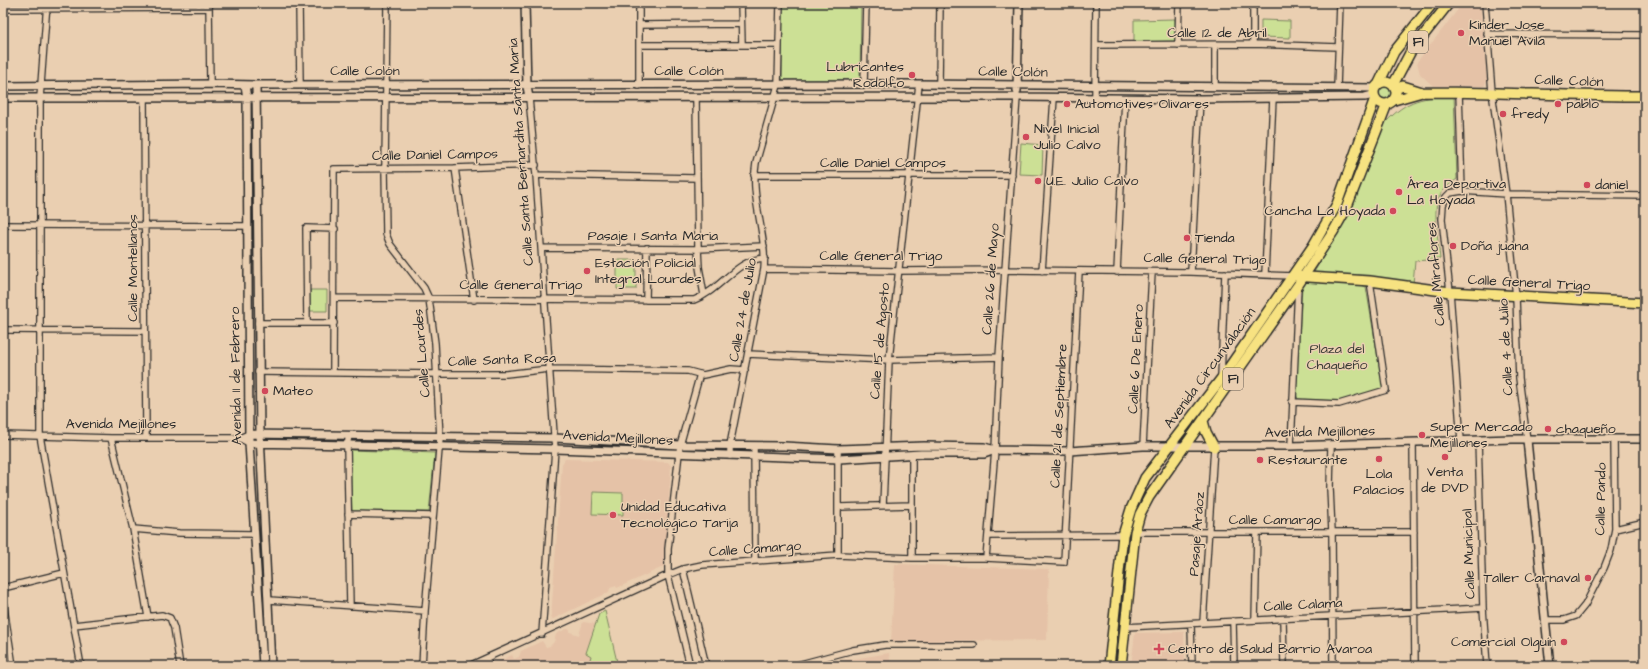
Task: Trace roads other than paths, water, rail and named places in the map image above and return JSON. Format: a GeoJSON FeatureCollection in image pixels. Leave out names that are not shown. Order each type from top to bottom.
{"type":"FeatureCollection","features":[{"type":"Feature","properties":{"kind":"main road"},"geometry":{"type":"LineString","coordinates":[[1422,17],[1423,3]]}},
{"type":"Feature","properties":{"kind":"main road","name":"Avenida Circunvalación"},"geometry":{"type":"LineString","coordinates":[[1109,666],[1123,535],[1131,509],[1145,478],[1221,379],[1293,276],[1337,204],[1376,91],[1394,52],[1433,3]]}},
{"type":"Feature","properties":{"kind":"main road","name":"F1"},"geometry":{"type":"LineString","coordinates":[[1391,102],[1396,97],[1394,87],[1411,51],[1449,3]]}},
{"type":"Feature","properties":{"kind":"main road"},"geometry":{"type":"LineString","coordinates":[[1387,82],[1394,87],[1403,86],[1422,92],[1380,104],[1376,91],[1387,82]]}},
{"type":"Feature","properties":{"kind":"main road","name":"Calle Colón"},"geometry":{"type":"LineString","coordinates":[[1422,92],[1492,92],[1584,96],[1645,96]]}},
{"type":"Feature","properties":{"kind":"main road","name":"Avenida Circunvalación"},"geometry":{"type":"LineString","coordinates":[[1122,666],[1135,532],[1140,514],[1149,497],[1298,285],[1333,232],[1346,209],[1391,102]]}},
{"type":"Feature","properties":{"kind":"main road","name":"Calle General Trigo"},"geometry":{"type":"LineString","coordinates":[[1293,276],[1370,281],[1450,292],[1516,297],[1645,303]]}},
{"type":"Feature","properties":{"kind":"main road"},"geometry":{"type":"LineString","coordinates":[[1203,421],[1206,432],[1214,447]]}},
{"type":"Feature","properties":{"kind":"street"},"geometry":{"type":"LineString","coordinates":[[300,3],[300,85]]}},
{"type":"Feature","properties":{"kind":"street","name":"Calle Lourdes"},"geometry":{"type":"LineString","coordinates":[[387,3],[385,168],[386,234],[390,244],[424,288],[429,299],[435,343],[440,438],[425,611],[422,666]]}},
{"type":"Feature","properties":{"kind":"street","name":"Calle Santa Bernardita Santa Maria"},"geometry":{"type":"LineString","coordinates":[[525,3],[527,86],[536,165],[555,438],[542,634]]}},
{"type":"Feature","properties":{"kind":"street"},"geometry":{"type":"LineString","coordinates":[[639,3],[639,86]]}},
{"type":"Feature","properties":{"kind":"street"},"geometry":{"type":"LineString","coordinates":[[742,3],[742,44]]}},
{"type":"Feature","properties":{"kind":"street","name":"Calle 24 de Julio"},"geometry":{"type":"LineString","coordinates":[[730,456],[730,446],[764,268],[764,246],[755,192],[754,175],[778,85],[780,3]]}},
{"type":"Feature","properties":{"kind":"street"},"geometry":{"type":"LineString","coordinates":[[864,85],[866,3]]}},
{"type":"Feature","properties":{"kind":"street"},"geometry":{"type":"LineString","coordinates":[[939,85],[940,3]]}},
{"type":"Feature","properties":{"kind":"street","name":"Calle 26 de Mayo"},"geometry":{"type":"LineString","coordinates":[[986,558],[995,450],[1004,270],[1017,97],[1019,3]]}},
{"type":"Feature","properties":{"kind":"street"},"geometry":{"type":"LineString","coordinates":[[1095,98],[1096,3]]}},
{"type":"Feature","properties":{"kind":"street"},"geometry":{"type":"LineString","coordinates":[[1178,45],[1179,3]]}},
{"type":"Feature","properties":{"kind":"street"},"geometry":{"type":"LineString","coordinates":[[1253,3],[1253,44]]}},
{"type":"Feature","properties":{"kind":"street"},"geometry":{"type":"LineString","coordinates":[[1337,87],[1340,3]]}},
{"type":"Feature","properties":{"kind":"street","name":"Calle 4 de Julio"},"geometry":{"type":"LineString","coordinates":[[1485,3],[1492,92],[1506,194],[1516,297],[1519,378],[1550,666]]}},
{"type":"Feature","properties":{"kind":"street"},"geometry":{"type":"LineString","coordinates":[[3,9],[47,6],[209,5],[210,84]]}},
{"type":"Feature","properties":{"kind":"street"},"geometry":{"type":"LineString","coordinates":[[47,6],[40,98],[40,436],[81,666]]}},
{"type":"Feature","properties":{"kind":"street"},"geometry":{"type":"LineString","coordinates":[[639,25],[741,24]]}},
{"type":"Feature","properties":{"kind":"street"},"geometry":{"type":"LineString","coordinates":[[1487,34],[1645,35]]}},
{"type":"Feature","properties":{"kind":"street"},"geometry":{"type":"LineString","coordinates":[[1215,44],[1215,87]]}},
{"type":"Feature","properties":{"kind":"street","name":"Calle 12 de Abril"},"geometry":{"type":"LineString","coordinates":[[1096,45],[1253,44],[1338,47]]}},
{"type":"Feature","properties":{"kind":"street"},"geometry":{"type":"LineString","coordinates":[[639,45],[779,45]]}},
{"type":"Feature","properties":{"kind":"street","name":"Calle Colón"},"geometry":{"type":"LineString","coordinates":[[3,86],[210,84],[256,86],[386,84],[527,86],[919,84],[1095,87],[1337,87],[1376,91]]}},
{"type":"Feature","properties":{"kind":"street","name":"Calle 15 de Agosto"},"geometry":{"type":"LineString","coordinates":[[883,506],[884,448],[889,360],[919,84]]}},
{"type":"Feature","properties":{"kind":"street","name":"Avenida 11 de Febrero"},"geometry":{"type":"LineString","coordinates":[[245,85],[247,99],[249,443],[263,666]]}},
{"type":"Feature","properties":{"kind":"street","name":"Avenida 11 de Febrero"},"geometry":{"type":"LineString","coordinates":[[256,86],[258,372],[271,666]]}},
{"type":"Feature","properties":{"kind":"street","name":"Calle Colón"},"geometry":{"type":"LineString","coordinates":[[3,98],[256,99],[1017,97],[1200,99],[1365,97],[1376,91]]}},
{"type":"Feature","properties":{"kind":"street"},"geometry":{"type":"LineString","coordinates":[[1459,92],[1462,191],[1506,194],[1645,196]]}},
{"type":"Feature","properties":{"kind":"street","name":"Calle Montellanos"},"geometry":{"type":"LineString","coordinates":[[144,98],[146,437]]}},
{"type":"Feature","properties":{"kind":"street"},"geometry":{"type":"LineString","coordinates":[[696,98],[698,249],[699,267],[704,295]]}},
{"type":"Feature","properties":{"kind":"street"},"geometry":{"type":"LineString","coordinates":[[1042,271],[1054,98]]}},
{"type":"Feature","properties":{"kind":"street"},"geometry":{"type":"LineString","coordinates":[[1117,272],[1125,98]]}},
{"type":"Feature","properties":{"kind":"street"},"geometry":{"type":"LineString","coordinates":[[1265,274],[1273,98]]}},
{"type":"Feature","properties":{"kind":"street"},"geometry":{"type":"LineString","coordinates":[[1191,272],[1200,99]]}},
{"type":"Feature","properties":{"kind":"street","name":"Calle Daniel Campos"},"geometry":{"type":"LineString","coordinates":[[335,229],[334,169],[455,168],[536,165]]}},
{"type":"Feature","properties":{"kind":"street"},"geometry":{"type":"LineString","coordinates":[[455,168],[474,300]]}},
{"type":"Feature","properties":{"kind":"street"},"geometry":{"type":"LineString","coordinates":[[536,175],[696,178]]}},
{"type":"Feature","properties":{"kind":"street","name":"Calle Daniel Campos"},"geometry":{"type":"LineString","coordinates":[[754,175],[1012,175]]}},
{"type":"Feature","properties":{"kind":"street","name":"Calle Miraflores"},"geometry":{"type":"LineString","coordinates":[[1461,441],[1450,292],[1442,219],[1443,205],[1450,193],[1462,191]]}},
{"type":"Feature","properties":{"kind":"street"},"geometry":{"type":"LineString","coordinates":[[3,225],[248,226]]}},
{"type":"Feature","properties":{"kind":"street"},"geometry":{"type":"LineString","coordinates":[[307,323],[306,230],[308,228],[335,229],[333,373]]}},
{"type":"Feature","properties":{"kind":"street","name":"Pasaje 1 Santa Maria"},"geometry":{"type":"LineString","coordinates":[[541,248],[698,249],[764,246]]}},
{"type":"Feature","properties":{"kind":"street"},"geometry":{"type":"LineString","coordinates":[[646,300],[647,248]]}},
{"type":"Feature","properties":{"kind":"street","name":"Calle General Trigo"},"geometry":{"type":"LineString","coordinates":[[335,298],[474,300],[545,298],[694,300],[704,295],[744,264],[756,258],[765,258]]}},
{"type":"Feature","properties":{"kind":"street","name":"Calle General Trigo"},"geometry":{"type":"LineString","coordinates":[[764,268],[899,271],[1004,270],[1191,272],[1293,276]]}},
{"type":"Feature","properties":{"kind":"street","name":"Calle 21 de Septiembre"},"geometry":{"type":"LineString","coordinates":[[1064,562],[1079,272]]}},
{"type":"Feature","properties":{"kind":"street","name":"Calle 6 De Enero"},"geometry":{"type":"LineString","coordinates":[[1143,446],[1152,272]]}},
{"type":"Feature","properties":{"kind":"street"},"geometry":{"type":"LineString","coordinates":[[1221,379],[1225,273]]}},
{"type":"Feature","properties":{"kind":"street"},"geometry":{"type":"LineString","coordinates":[[1292,402],[1339,404],[1386,390],[1370,281]]}},
{"type":"Feature","properties":{"kind":"street"},"geometry":{"type":"LineString","coordinates":[[1291,446],[1298,285]]}},
{"type":"Feature","properties":{"kind":"street"},"geometry":{"type":"LineString","coordinates":[[258,322],[334,323]]}},
{"type":"Feature","properties":{"kind":"street"},"geometry":{"type":"LineString","coordinates":[[3,330],[40,329],[145,331]]}},
{"type":"Feature","properties":{"kind":"street"},"geometry":{"type":"LineString","coordinates":[[748,354],[889,360],[999,357]]}},
{"type":"Feature","properties":{"kind":"street","name":"Calle Santa Rosa"},"geometry":{"type":"LineString","coordinates":[[258,372],[506,374],[549,369],[688,371],[700,374],[712,374],[738,368],[745,370]]}},
{"type":"Feature","properties":{"kind":"street"},"geometry":{"type":"LineString","coordinates":[[690,666],[668,575],[668,549],[678,454],[700,374]]}},
{"type":"Feature","properties":{"kind":"street","name":"Avenida Mejillones"},"geometry":{"type":"LineString","coordinates":[[3,435],[111,438],[239,438],[249,434],[440,438],[555,438],[680,445],[838,449],[924,446],[984,447],[995,450],[1069,451],[1143,446],[1291,446],[1478,440],[1645,439]]}},
{"type":"Feature","properties":{"kind":"street"},"geometry":{"type":"LineString","coordinates":[[349,435],[347,446],[350,606]]}},
{"type":"Feature","properties":{"kind":"street"},"geometry":{"type":"LineString","coordinates":[[111,438],[133,529],[148,617]]}},
{"type":"Feature","properties":{"kind":"street","name":"Avenida Mejillones"},"geometry":{"type":"LineString","coordinates":[[239,438],[249,443],[555,449],[839,459],[912,455],[984,454],[995,450]]}},
{"type":"Feature","properties":{"kind":"street","name":"Calle Pando"},"geometry":{"type":"LineString","coordinates":[[1546,620],[1564,620],[1576,616],[1585,605],[1604,568],[1611,550],[1615,530],[1614,439]]}},
{"type":"Feature","properties":{"kind":"street","name":"Calle Municipal"},"geometry":{"type":"LineString","coordinates":[[1478,440],[1482,608],[1486,666]]}},
{"type":"Feature","properties":{"kind":"street"},"geometry":{"type":"LineString","coordinates":[[1413,443],[1413,612],[1415,666]]}},
{"type":"Feature","properties":{"kind":"street"},"geometry":{"type":"LineString","coordinates":[[1331,445],[1330,488],[1332,532],[1333,666]]}},
{"type":"Feature","properties":{"kind":"street"},"geometry":{"type":"LineString","coordinates":[[754,446],[755,560]]}},
{"type":"Feature","properties":{"kind":"street","name":"Pasaje Aráoz"},"geometry":{"type":"LineString","coordinates":[[1203,623],[1214,447]]}},
{"type":"Feature","properties":{"kind":"street"},"geometry":{"type":"LineString","coordinates":[[838,449],[838,555]]}},
{"type":"Feature","properties":{"kind":"street"},"geometry":{"type":"LineString","coordinates":[[912,455],[912,558]]}},
{"type":"Feature","properties":{"kind":"street"},"geometry":{"type":"LineString","coordinates":[[839,507],[912,505]]}},
{"type":"Feature","properties":{"kind":"street"},"geometry":{"type":"LineString","coordinates":[[348,514],[433,516]]}},
{"type":"Feature","properties":{"kind":"street"},"geometry":{"type":"LineString","coordinates":[[1615,530],[1645,522]]}},
{"type":"Feature","properties":{"kind":"street"},"geometry":{"type":"LineString","coordinates":[[133,529],[179,533],[255,534]]}},
{"type":"Feature","properties":{"kind":"street","name":"Calle Camargo"},"geometry":{"type":"LineString","coordinates":[[1135,532],[1414,532]]}},
{"type":"Feature","properties":{"kind":"street"},"geometry":{"type":"LineString","coordinates":[[1255,620],[1257,532]]}},
{"type":"Feature","properties":{"kind":"street"},"geometry":{"type":"LineString","coordinates":[[988,536],[1066,537],[1123,535]]}},
{"type":"Feature","properties":{"kind":"street","name":"Calle Camargo"},"geometry":{"type":"LineString","coordinates":[[469,666],[542,634],[668,575],[683,569],[702,565],[838,555],[912,558],[986,558],[1064,562]]}},
{"type":"Feature","properties":{"kind":"street"},"geometry":{"type":"LineString","coordinates":[[683,569],[706,666]]}},
{"type":"Feature","properties":{"kind":"street"},"geometry":{"type":"LineString","coordinates":[[3,588],[64,573]]}},
{"type":"Feature","properties":{"kind":"street"},"geometry":{"type":"LineString","coordinates":[[269,600],[425,611]]}},
{"type":"Feature","properties":{"kind":"street"},"geometry":{"type":"LineString","coordinates":[[3,601],[13,666]]}},
{"type":"Feature","properties":{"kind":"street","name":"Calle Calama"},"geometry":{"type":"LineString","coordinates":[[1126,627],[1482,608]]}},
{"type":"Feature","properties":{"kind":"street"},"geometry":{"type":"LineString","coordinates":[[74,625],[148,617],[162,616],[170,618],[174,628],[180,666]]}},
{"type":"Feature","properties":{"kind":"street"},"geometry":{"type":"LineString","coordinates":[[1283,619],[1284,666]]}},
{"type":"Feature","properties":{"kind":"street"},"geometry":{"type":"LineString","coordinates":[[1233,621],[1234,666]]}},
{"type":"Feature","properties":{"kind":"street"},"geometry":{"type":"LineString","coordinates":[[1191,624],[1192,666]]}},
{"type":"Feature","properties":{"kind":"street"},"geometry":{"type":"LineString","coordinates":[[793,666],[853,650],[885,645],[974,645]]}},
{"type":"Feature","properties":{"kind":"street"},"geometry":{"type":"LineString","coordinates":[[487,658],[489,666]]}},
{"type":"Feature","properties":{"kind":"place","name":"Kinder Jose Manuel Avila"},"geometry":{"type":"Point","coordinates":[1461,33]}},
{"type":"Feature","properties":{"kind":"place","name":"Lubricantes Rodolfo"},"geometry":{"type":"Point","coordinates":[912,75]}},
{"type":"Feature","properties":{"kind":"place","name":"Automotives Olivares"},"geometry":{"type":"Point","coordinates":[1067,104]}},
{"type":"Feature","properties":{"kind":"place","name":"pablo"},"geometry":{"type":"Point","coordinates":[1558,104]}},
{"type":"Feature","properties":{"kind":"place","name":"fredy"},"geometry":{"type":"Point","coordinates":[1503,114]}},
{"type":"Feature","properties":{"kind":"place","name":"Nivel Inicial Julio Calvo"},"geometry":{"type":"Point","coordinates":[1026,137]}},
{"type":"Feature","properties":{"kind":"place","name":"U.E. Julio Calvo"},"geometry":{"type":"Point","coordinates":[1038,181]}},
{"type":"Feature","properties":{"kind":"place","name":"daniel"},"geometry":{"type":"Point","coordinates":[1587,185]}},
{"type":"Feature","properties":{"kind":"place","name":"Área Deportiva La Hoyada"},"geometry":{"type":"Point","coordinates":[1399,192]}},
{"type":"Feature","properties":{"kind":"place","name":"Cancha La Hoyada"},"geometry":{"type":"Point","coordinates":[1393,211]}},
{"type":"Feature","properties":{"kind":"place","name":"Tienda"},"geometry":{"type":"Point","coordinates":[1187,238]}},
{"type":"Feature","properties":{"kind":"place","name":"Doña juana"},"geometry":{"type":"Point","coordinates":[1453,246]}},
{"type":"Feature","properties":{"kind":"place","name":"Estación Policial Integral Lourdes"},"geometry":{"type":"Point","coordinates":[587,271]}},
{"type":"Feature","properties":{"kind":"place","name":"Mateo"},"geometry":{"type":"Point","coordinates":[265,391]}},
{"type":"Feature","properties":{"kind":"place","name":"chaqueño"},"geometry":{"type":"Point","coordinates":[1548,429]}},
{"type":"Feature","properties":{"kind":"place","name":"Super Mercado Mejillones"},"geometry":{"type":"Point","coordinates":[1422,435]}},
{"type":"Feature","properties":{"kind":"place","name":"Venta de DVD"},"geometry":{"type":"Point","coordinates":[1445,457]}},
{"type":"Feature","properties":{"kind":"place","name":"Lola Palacios"},"geometry":{"type":"Point","coordinates":[1379,459]}},
{"type":"Feature","properties":{"kind":"place","name":"Restaurante"},"geometry":{"type":"Point","coordinates":[1260,460]}},
{"type":"Feature","properties":{"kind":"place","name":"Unidad Educativa Tecnológico Tarija"},"geometry":{"type":"Point","coordinates":[613,515]}},
{"type":"Feature","properties":{"kind":"place","name":"Taller Carnaval"},"geometry":{"type":"Point","coordinates":[1588,578]}},
{"type":"Feature","properties":{"kind":"place","name":"Comercial Olguín"},"geometry":{"type":"Point","coordinates":[1564,642]}},
{"type":"Feature","properties":{"kind":"place","name":"Centro de Salud Barrio Avaroa"},"geometry":{"type":"Point","coordinates":[1159,649]}},
{"type":"Feature","properties":{"kind":"park label","name":"Plaza del Chaqueño"},"geometry":{"type":"Point","coordinates":[1337,358]}}]}
